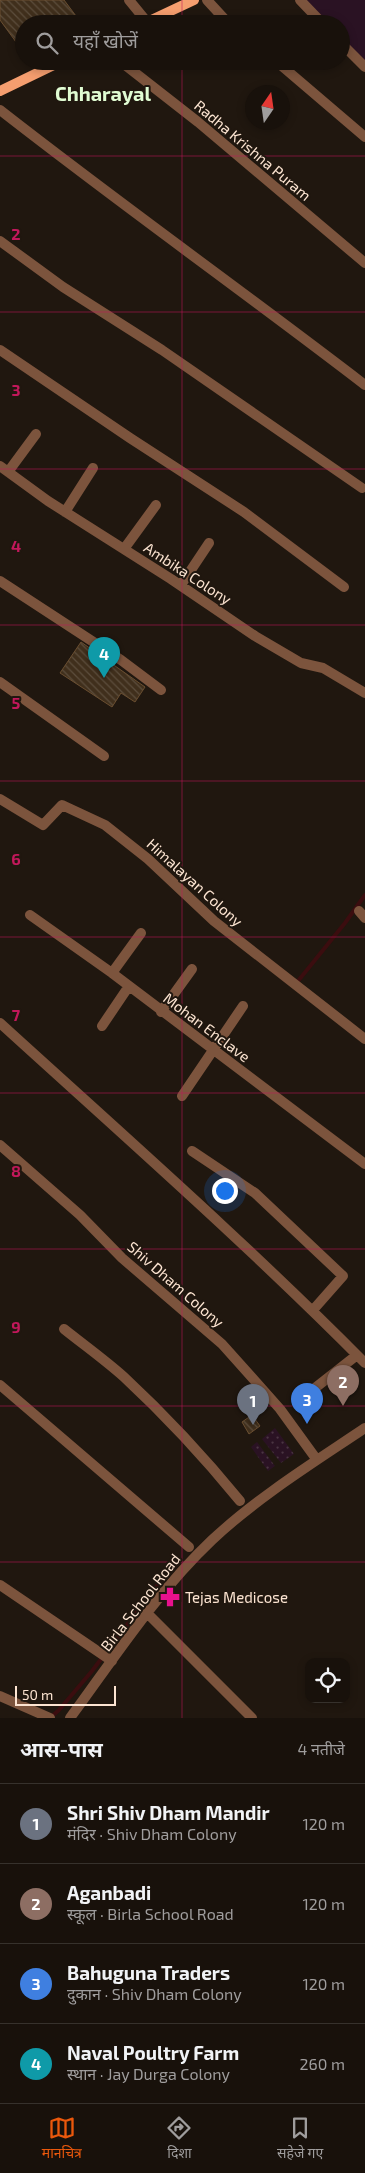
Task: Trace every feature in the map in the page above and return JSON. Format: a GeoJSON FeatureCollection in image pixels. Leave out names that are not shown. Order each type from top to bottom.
{"type":"FeatureCollection","features":[{"type":"Feature","properties":{"kind":"main road"},"geometry":{"type":"LineString","coordinates":[[162,15],[194,0]]}},
{"type":"Feature","properties":{"kind":"main road"},"geometry":{"type":"LineString","coordinates":[[0,91],[43,70]]}},
{"type":"Feature","properties":{"kind":"street"},"geometry":{"type":"LineString","coordinates":[[129,0],[139,15]]}},
{"type":"Feature","properties":{"kind":"street"},"geometry":{"type":"LineString","coordinates":[[207,0],[221,15]]}},
{"type":"Feature","properties":{"kind":"street"},"geometry":{"type":"LineString","coordinates":[[300,0],[314,15]]}},
{"type":"Feature","properties":{"kind":"street"},"geometry":{"type":"LineString","coordinates":[[350,52],[365,67]]}},
{"type":"Feature","properties":{"kind":"street","name":"Radha Krishna Puram"},"geometry":{"type":"LineString","coordinates":[[132,70],[198,122],[365,263]]}},
{"type":"Feature","properties":{"kind":"street"},"geometry":{"type":"LineString","coordinates":[[287,70],[365,137]]}},
{"type":"Feature","properties":{"kind":"street"},"geometry":{"type":"LineString","coordinates":[[0,110],[95,184],[228,280],[365,385]]}},
{"type":"Feature","properties":{"kind":"street"},"geometry":{"type":"LineString","coordinates":[[0,241],[63,287],[162,350],[362,488]]}},
{"type":"Feature","properties":{"kind":"street"},"geometry":{"type":"LineString","coordinates":[[0,350],[244,512],[344,587]]}},
{"type":"Feature","properties":{"kind":"street"},"geometry":{"type":"LineString","coordinates":[[4,469],[36,434]]}},
{"type":"Feature","properties":{"kind":"street"},"geometry":{"type":"LineString","coordinates":[[65,512],[93,468]]}},
{"type":"Feature","properties":{"kind":"street","name":"Ambika Colony"},"geometry":{"type":"LineString","coordinates":[[4,469],[65,512],[181,585],[300,664],[324,668],[365,693]]}},
{"type":"Feature","properties":{"kind":"street"},"geometry":{"type":"LineString","coordinates":[[124,549],[156,505]]}},
{"type":"Feature","properties":{"kind":"street"},"geometry":{"type":"LineString","coordinates":[[181,585],[209,543]]}},
{"type":"Feature","properties":{"kind":"street"},"geometry":{"type":"LineString","coordinates":[[0,581],[121,660],[161,690]]}},
{"type":"Feature","properties":{"kind":"street"},"geometry":{"type":"LineString","coordinates":[[0,682],[104,756]]}},
{"type":"Feature","properties":{"kind":"street","name":"Himalayan Colony"},"geometry":{"type":"LineString","coordinates":[[0,799],[43,825],[62,805],[105,825],[148,858],[214,921],[365,1039]]}},
{"type":"Feature","properties":{"kind":"street","name":"Mohan Enclave"},"geometry":{"type":"LineString","coordinates":[[30,915],[112,973],[161,1012],[365,1164]]}},
{"type":"Feature","properties":{"kind":"street"},"geometry":{"type":"LineString","coordinates":[[112,973],[141,932]]}},
{"type":"Feature","properties":{"kind":"street"},"geometry":{"type":"LineString","coordinates":[[161,1012],[192,969]]}},
{"type":"Feature","properties":{"kind":"street"},"geometry":{"type":"LineString","coordinates":[[102,1026],[129,986]]}},
{"type":"Feature","properties":{"kind":"street"},"geometry":{"type":"LineString","coordinates":[[182,1096],[243,1006]]}},
{"type":"Feature","properties":{"kind":"street"},"geometry":{"type":"LineString","coordinates":[[0,1023],[175,1181],[313,1310],[365,1363]]}},
{"type":"Feature","properties":{"kind":"street","name":"Shiv Dham Colony"},"geometry":{"type":"LineString","coordinates":[[0,1146],[80,1215],[122,1258],[222,1344],[280,1409],[317,1460]]}},
{"type":"Feature","properties":{"kind":"street"},"geometry":{"type":"LineString","coordinates":[[192,1151],[256,1194],[343,1276],[313,1310]]}},
{"type":"Feature","properties":{"kind":"street"},"geometry":{"type":"LineString","coordinates":[[64,1329],[122,1376],[163,1414],[208,1461],[240,1501]]}},
{"type":"Feature","properties":{"kind":"street"},"geometry":{"type":"LineString","coordinates":[[315,1388],[357,1355]]}},
{"type":"Feature","properties":{"kind":"street"},"geometry":{"type":"LineString","coordinates":[[0,1384],[189,1547]]}},
{"type":"Feature","properties":{"kind":"street","name":"Birla School Road"},"geometry":{"type":"LineString","coordinates":[[70,1718],[147,1613],[186,1566],[213,1539],[249,1508],[365,1428]]}},
{"type":"Feature","properties":{"kind":"street"},"geometry":{"type":"LineString","coordinates":[[0,1585],[111,1660]]}},
{"type":"Feature","properties":{"kind":"street"},"geometry":{"type":"LineString","coordinates":[[147,1613],[252,1718]]}},
{"type":"Feature","properties":{"kind":"street"},"geometry":{"type":"LineString","coordinates":[[0,1696],[48,1716]]}},
{"type":"Feature","properties":{"kind":"shaded area"},"geometry":{"type":"Polygon","coordinates":[[[306,0],[365,0],[365,61],[350,46],[350,15],[320,15],[306,0]]]}},
{"type":"Feature","properties":{"kind":"shaded area"},"geometry":{"type":"Polygon","coordinates":[[[275,1428],[294,1454],[281,1463],[262,1439],[275,1428]]]}},
{"type":"Feature","properties":{"kind":"shaded area"},"geometry":{"type":"Polygon","coordinates":[[[257,1442],[275,1466],[268,1471],[251,1447],[257,1442]]]}},
{"type":"Feature","properties":{"kind":"building"},"geometry":{"type":"Polygon","coordinates":[[[0,0],[64,0],[75,15],[15,15],[15,41],[0,20],[0,0]]]}},
{"type":"Feature","properties":{"kind":"building"},"geometry":{"type":"Polygon","coordinates":[[[81,642],[145,687],[135,702],[121,693],[112,707],[60,673],[81,642]]]}},
{"type":"Feature","properties":{"kind":"building"},"geometry":{"type":"Polygon","coordinates":[[[252,1415],[260,1426],[249,1434],[242,1422],[252,1415]]]}},
{"type":"Feature","properties":{"kind":"waterway"},"geometry":{"type":"LineString","coordinates":[[298,981],[365,895]]}},
{"type":"Feature","properties":{"kind":"waterway"},"geometry":{"type":"LineString","coordinates":[[51,1717],[92,1671],[162,1579]]}},
{"type":"Feature","properties":{"kind":"place","name":"Naval Poultry Farm"},"geometry":{"type":"Point","coordinates":[104,678]}},
{"type":"Feature","properties":{"kind":"place","name":"Aganbadi"},"geometry":{"type":"Point","coordinates":[343,1406]}},
{"type":"Feature","properties":{"kind":"place","name":"Bahuguna Traders"},"geometry":{"type":"Point","coordinates":[307,1424]}},
{"type":"Feature","properties":{"kind":"place","name":"Shri Shiv Dham Mandir"},"geometry":{"type":"Point","coordinates":[253,1425]}},
{"type":"Feature","properties":{"kind":"place","name":"Tejas Medicose"},"geometry":{"type":"Point","coordinates":[170,1597]}},
{"type":"Feature","properties":{"kind":"district","name":"Chharayal"},"geometry":{"type":"Point","coordinates":[103,93]}}]}
